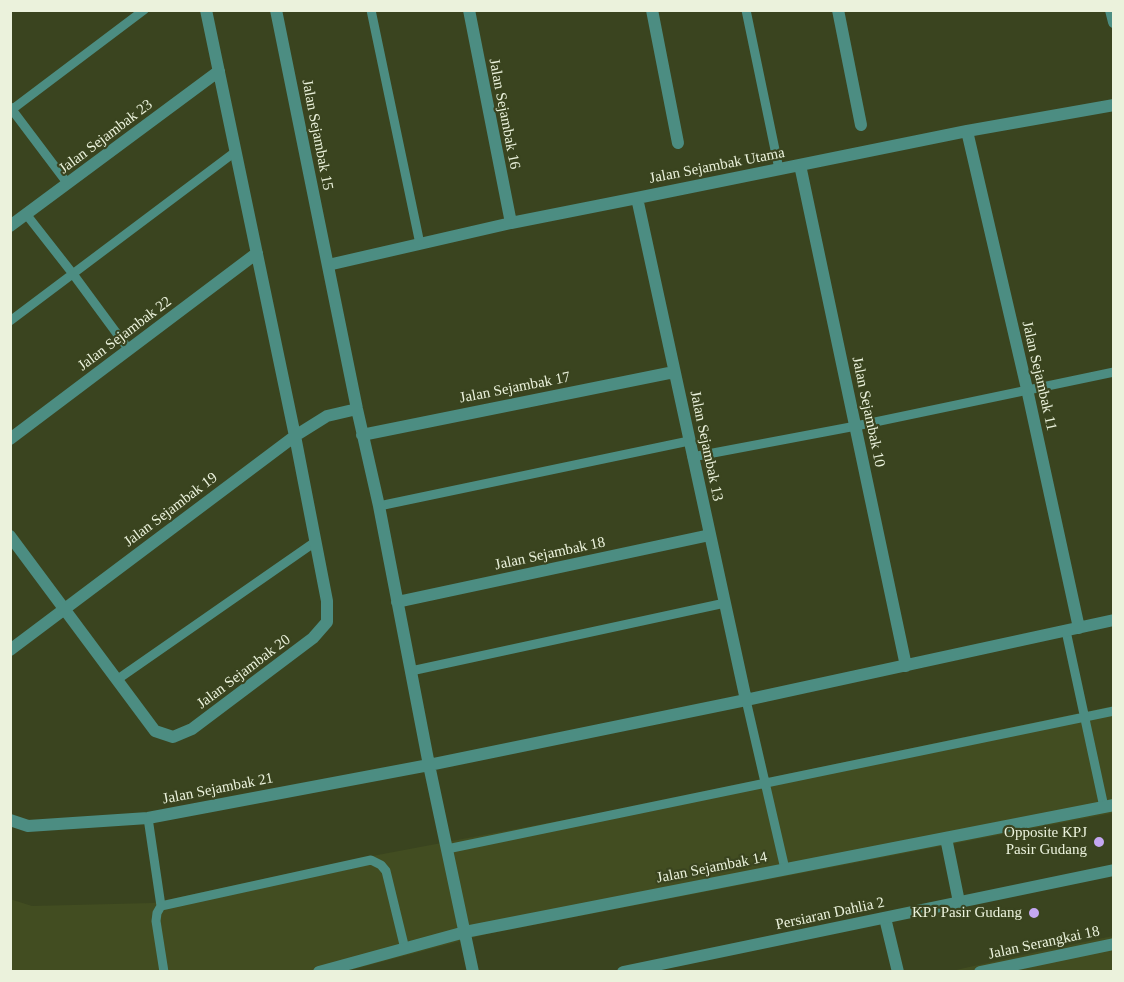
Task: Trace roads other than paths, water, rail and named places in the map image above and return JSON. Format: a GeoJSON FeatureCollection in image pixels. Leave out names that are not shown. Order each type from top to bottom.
{"type":"FeatureCollection","features":[{"type":"Feature","properties":{"kind":"street"},"geometry":{"type":"LineString","coordinates":[[206,10],[296,436],[315,542]]}},
{"type":"Feature","properties":{"kind":"street","name":"Jalan Sejambak 15"},"geometry":{"type":"LineString","coordinates":[[276,10],[473,972]]}},
{"type":"Feature","properties":{"kind":"street","name":"Jalan Sejambak 16"},"geometry":{"type":"LineString","coordinates":[[469,10],[511,223]]}},
{"type":"Feature","properties":{"kind":"street"},"geometry":{"type":"LineString","coordinates":[[652,10],[678,143]]}},
{"type":"Feature","properties":{"kind":"street"},"geometry":{"type":"LineString","coordinates":[[838,10],[861,124]]}},
{"type":"Feature","properties":{"kind":"street"},"geometry":{"type":"LineString","coordinates":[[1111,10],[1113,22]]}},
{"type":"Feature","properties":{"kind":"street","name":"Jalan Sejambak 23"},"geometry":{"type":"LineString","coordinates":[[10,226],[219,71]]}},
{"type":"Feature","properties":{"kind":"street","name":"Jalan Sejambak Utama"},"geometry":{"type":"LineString","coordinates":[[328,265],[511,223],[967,131],[1113,105]]}},
{"type":"Feature","properties":{"kind":"street","name":"Jalan Sejambak 11"},"geometry":{"type":"LineString","coordinates":[[967,131],[1027,389],[1079,628]]}},
{"type":"Feature","properties":{"kind":"street","name":"Jalan Sejambak 10"},"geometry":{"type":"LineString","coordinates":[[800,165],[906,666]]}},
{"type":"Feature","properties":{"kind":"street","name":"Jalan Sejambak 13"},"geometry":{"type":"LineString","coordinates":[[637,198],[746,700]]}},
{"type":"Feature","properties":{"kind":"street","name":"Jalan Sejambak 22"},"geometry":{"type":"LineString","coordinates":[[10,439],[257,253]]}},
{"type":"Feature","properties":{"kind":"street","name":"Jalan Sejambak 17"},"geometry":{"type":"LineString","coordinates":[[362,435],[674,372]]}},
{"type":"Feature","properties":{"kind":"street","name":"Jalan Sejambak 19"},"geometry":{"type":"LineString","coordinates":[[10,650],[296,436],[327,416],[357,409]]}},
{"type":"Feature","properties":{"kind":"street"},"geometry":{"type":"LineString","coordinates":[[10,536],[118,679]]}},
{"type":"Feature","properties":{"kind":"street","name":"Jalan Sejambak 18"},"geometry":{"type":"LineString","coordinates":[[397,602],[710,536]]}},
{"type":"Feature","properties":{"kind":"street","name":"Jalan Sejambak 20"},"geometry":{"type":"LineString","coordinates":[[118,679],[155,730],[173,737],[192,729],[313,638],[327,622],[327,601],[315,542]]}},
{"type":"Feature","properties":{"kind":"street"},"geometry":{"type":"LineString","coordinates":[[429,765],[746,700],[1113,620]]}},
{"type":"Feature","properties":{"kind":"street","name":"Jalan Sejambak 21"},"geometry":{"type":"LineString","coordinates":[[10,820],[28,826],[148,818],[429,765]]}},
{"type":"Feature","properties":{"kind":"street","name":"Jalan Sejambak 14"},"geometry":{"type":"LineString","coordinates":[[319,972],[465,932],[1109,806]]}},
{"type":"Feature","properties":{"kind":"street"},"geometry":{"type":"LineString","coordinates":[[946,838],[959,902]]}},
{"type":"Feature","properties":{"kind":"street","name":"Persiaran Dahlia 2"},"geometry":{"type":"LineString","coordinates":[[623,972],[1113,870]]}},
{"type":"Feature","properties":{"kind":"street"},"geometry":{"type":"LineString","coordinates":[[885,918],[898,972]]}},
{"type":"Feature","properties":{"kind":"street","name":"Jalan Serangkai 18"},"geometry":{"type":"LineString","coordinates":[[980,972],[1113,944]]}},
{"type":"Feature","properties":{"kind":"lane"},"geometry":{"type":"LineString","coordinates":[[68,184],[11,109],[144,10]]}},
{"type":"Feature","properties":{"kind":"lane"},"geometry":{"type":"LineString","coordinates":[[371,10],[420,244]]}},
{"type":"Feature","properties":{"kind":"lane"},"geometry":{"type":"LineString","coordinates":[[746,10],[779,169]]}},
{"type":"Feature","properties":{"kind":"lane"},"geometry":{"type":"LineString","coordinates":[[10,321],[235,152]]}},
{"type":"Feature","properties":{"kind":"lane"},"geometry":{"type":"LineString","coordinates":[[26,214],[74,274],[129,350]]}},
{"type":"Feature","properties":{"kind":"lane"},"geometry":{"type":"LineString","coordinates":[[692,457],[856,426],[1113,372]]}},
{"type":"Feature","properties":{"kind":"lane"},"geometry":{"type":"LineString","coordinates":[[379,506],[689,441]]}},
{"type":"Feature","properties":{"kind":"lane"},"geometry":{"type":"LineString","coordinates":[[118,679],[315,542]]}},
{"type":"Feature","properties":{"kind":"lane"},"geometry":{"type":"LineString","coordinates":[[411,671],[725,603]]}},
{"type":"Feature","properties":{"kind":"lane"},"geometry":{"type":"LineString","coordinates":[[1066,631],[1084,717],[1109,806]]}},
{"type":"Feature","properties":{"kind":"lane"},"geometry":{"type":"LineString","coordinates":[[746,700],[785,869]]}},
{"type":"Feature","properties":{"kind":"lane"},"geometry":{"type":"LineString","coordinates":[[447,849],[1113,711]]}},
{"type":"Feature","properties":{"kind":"lane"},"geometry":{"type":"LineString","coordinates":[[148,818],[161,906],[156,921],[164,972]]}},
{"type":"Feature","properties":{"kind":"lane"},"geometry":{"type":"LineString","coordinates":[[161,906],[371,860],[386,870],[405,950]]}},
{"type":"Feature","properties":{"kind":"place","name":"Opposite KPJ Pasir Gudang"},"geometry":{"type":"Point","coordinates":[1099,842]}},
{"type":"Feature","properties":{"kind":"place","name":"KPJ Pasir Gudang"},"geometry":{"type":"Point","coordinates":[1034,913]}}]}
